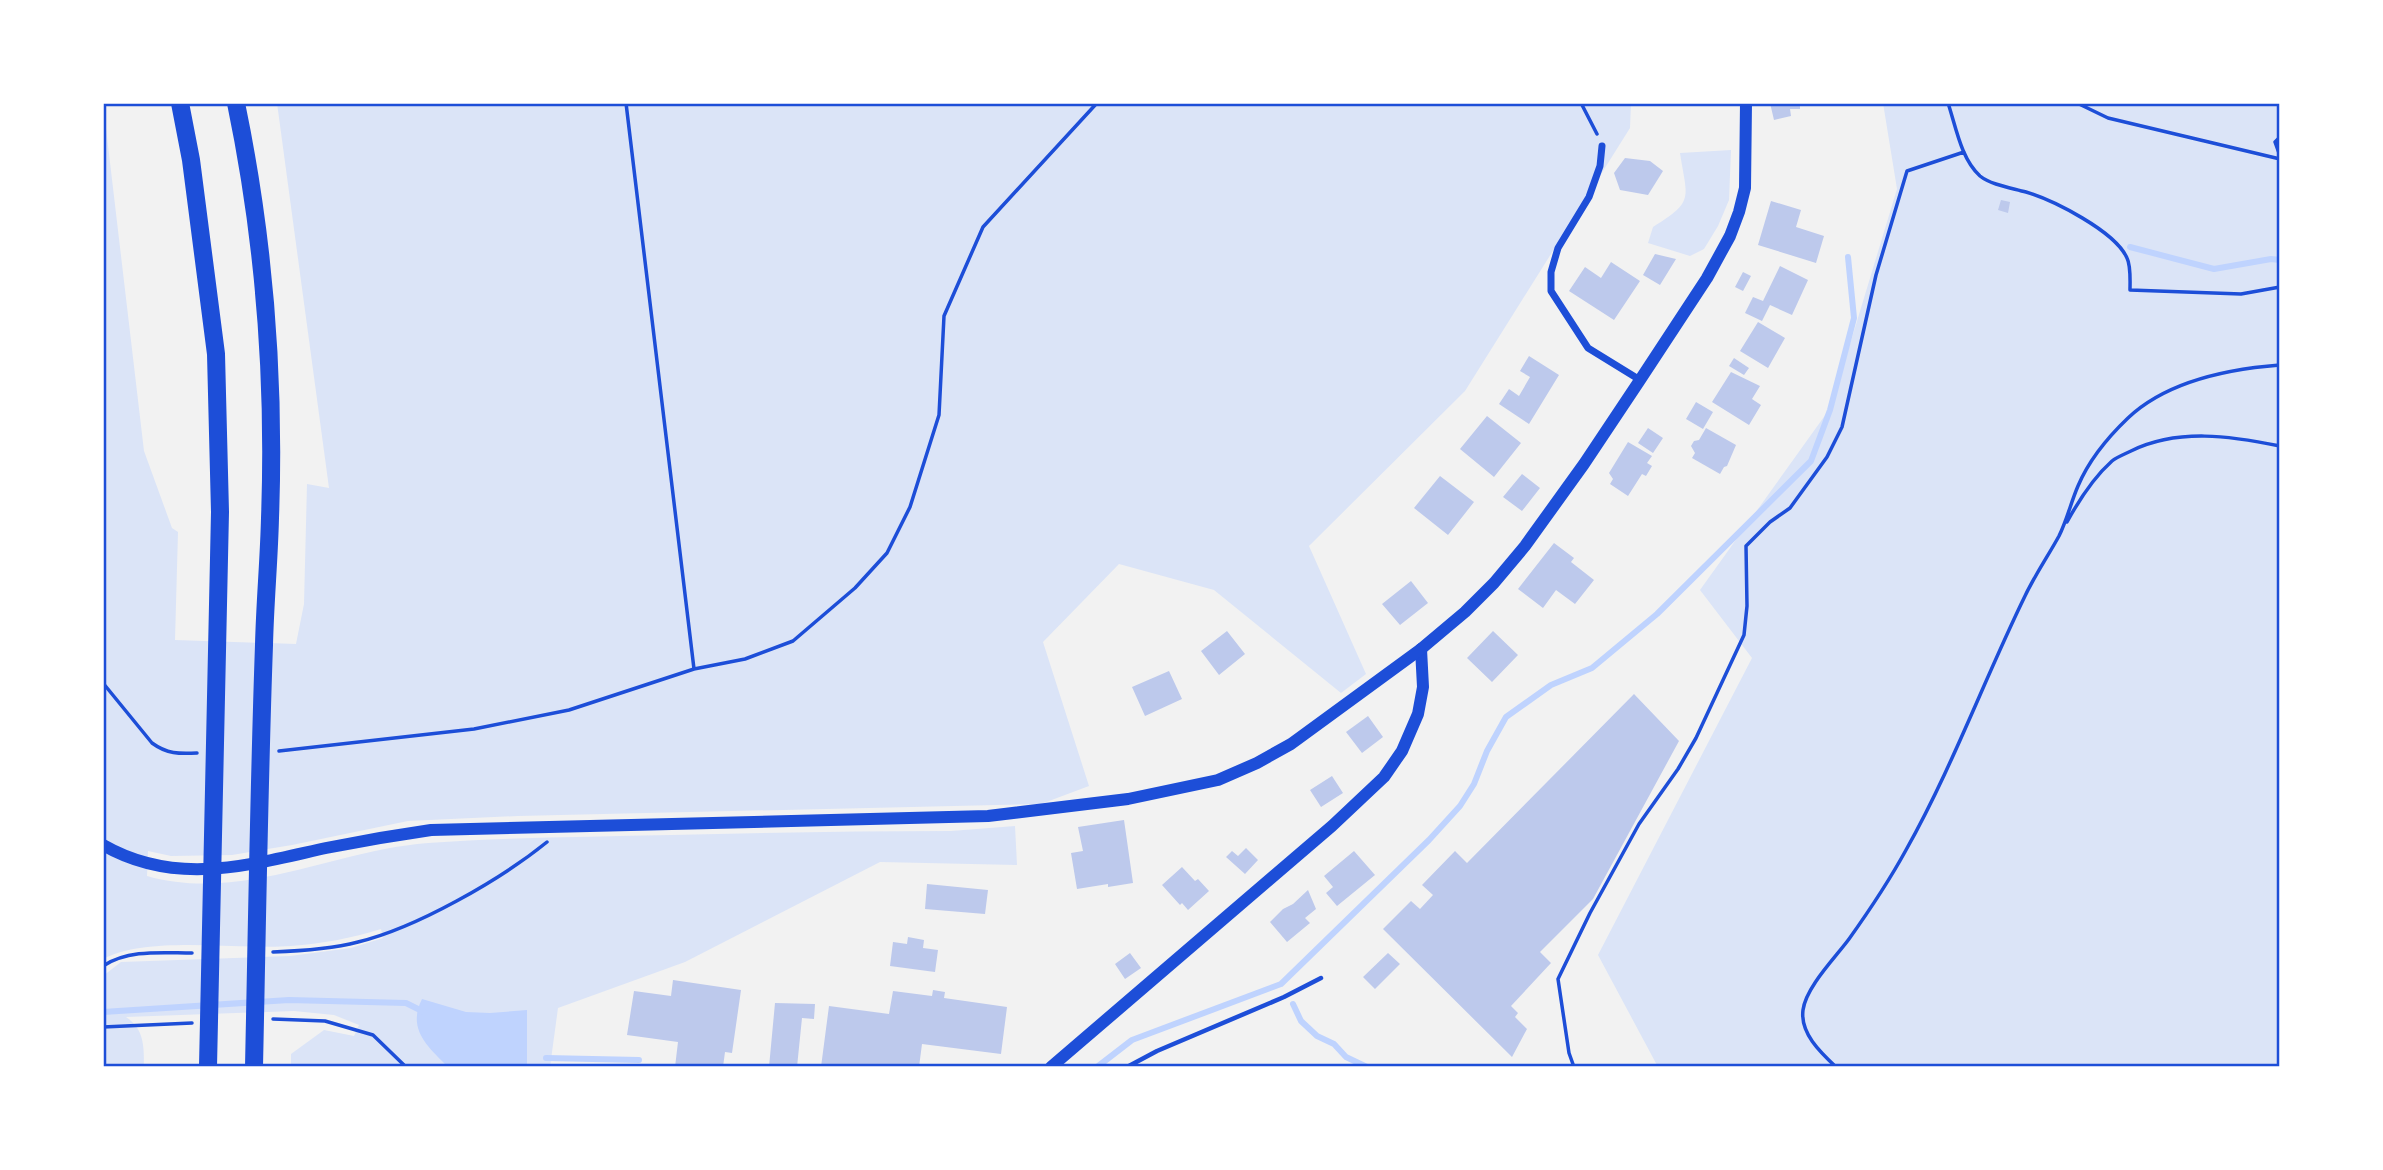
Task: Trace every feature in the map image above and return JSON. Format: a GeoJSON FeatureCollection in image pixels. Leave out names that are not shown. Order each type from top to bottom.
{"type":"FeatureCollection","features":[{"type":"Feature","properties":{"kind":"highway"},"geometry":{"type":"LineString","coordinates":[[180,103],[191,160],[216,354],[220,512],[208,1067]]}},
{"type":"Feature","properties":{"kind":"highway"},"geometry":{"type":"LineString","coordinates":[[236,103],[261,264],[269,391],[270,516],[264,643],[254,1067]]}},
{"type":"Feature","properties":{"kind":"main road"},"geometry":{"type":"LineString","coordinates":[[103,845],[149,864],[198,871],[240,867],[350,843],[431,830],[988,816],[1080,806],[1182,788],[1218,780],[1257,763],[1291,744],[1422,649],[1494,583],[1525,546],[1584,464],[1707,278],[1735,225],[1745,188],[1746,103]]}},
{"type":"Feature","properties":{"kind":"main road"},"geometry":{"type":"LineString","coordinates":[[1051,1067],[1341,818],[1384,777],[1402,751],[1418,714],[1423,687],[1422,649]]}},
{"type":"Feature","properties":{"kind":"street"},"geometry":{"type":"LineString","coordinates":[[1602,146],[1600,166],[1589,197],[1558,248],[1551,272],[1551,290],[1588,348],[1640,380]]}},
{"type":"Feature","properties":{"kind":"lane"},"geometry":{"type":"LineString","coordinates":[[1126,1067],[1321,978]]}},
{"type":"Feature","properties":{"kind":"path"},"geometry":{"type":"LineString","coordinates":[[626,103],[694,669]]}},
{"type":"Feature","properties":{"kind":"path"},"geometry":{"type":"LineString","coordinates":[[267,751],[293,751],[474,729],[569,710],[694,669],[745,659],[793,641],[855,589],[887,553],[910,507],[939,415],[944,316],[983,227],[1097,103]]}},
{"type":"Feature","properties":{"kind":"path"},"geometry":{"type":"LineString","coordinates":[[1581,103],[1591,118],[1602,146]]}},
{"type":"Feature","properties":{"kind":"path"},"geometry":{"type":"LineString","coordinates":[[1948,103],[1964,152],[1974,169],[1984,179],[2034,194],[2060,206],[2088,222],[2114,242],[2128,259],[2130,290],[2241,294],[2280,287]]}},
{"type":"Feature","properties":{"kind":"path"},"geometry":{"type":"LineString","coordinates":[[2077,103],[2108,118],[2280,158]]}},
{"type":"Feature","properties":{"kind":"path"},"geometry":{"type":"LineString","coordinates":[[2280,137],[2275,142],[2280,158]]}},
{"type":"Feature","properties":{"kind":"path"},"geometry":{"type":"LineString","coordinates":[[1574,1067],[1569,1054],[1558,979],[1639,824],[1678,769],[1696,738],[1744,635],[1747,606],[1746,546],[1770,522],[1790,508],[1828,457],[1842,427],[1876,275],[1907,171],[1964,152]]}},
{"type":"Feature","properties":{"kind":"path"},"geometry":{"type":"LineString","coordinates":[[2061,533],[2078,485],[2089,464],[2099,448],[2129,417],[2152,400],[2186,384],[2236,370],[2280,365]]}},
{"type":"Feature","properties":{"kind":"path"},"geometry":{"type":"LineString","coordinates":[[1836,1067],[1812,1042],[1804,1024],[1803,1009],[1809,993],[1850,937],[1906,851],[1956,749],[2025,594],[2083,494],[2113,460],[2140,446],[2200,435],[2239,437],[2280,446]]}},
{"type":"Feature","properties":{"kind":"path"},"geometry":{"type":"LineString","coordinates":[[103,683],[152,743],[174,754],[201,753]]}},
{"type":"Feature","properties":{"kind":"path"},"geometry":{"type":"LineString","coordinates":[[262,952],[358,942],[424,917],[492,881],[539,849],[567,825]]}},
{"type":"Feature","properties":{"kind":"path"},"geometry":{"type":"LineString","coordinates":[[103,966],[125,955],[195,953]]}},
{"type":"Feature","properties":{"kind":"shaded area"},"geometry":{"type":"Polygon","coordinates":[[[103,103],[144,451],[172,528],[178,532],[175,640],[296,644],[304,604],[307,484],[329,488],[277,103],[1631,103],[1630,128],[1465,391],[1309,546],[1366,674],[1341,693],[1214,590],[1119,564],[1043,642],[1089,786],[1041,804],[408,821],[232,855],[171,856],[148,851],[147,876],[182,883],[217,883],[253,879],[358,855],[428,843],[811,832],[951,831],[1015,826],[1017,865],[880,862],[685,962],[558,1008],[550,1067],[291,1067],[291,1054],[324,1030],[354,1036],[359,1025],[334,1015],[294,1011],[126,1017],[140,1032],[144,1067],[103,1067],[103,976],[121,962],[290,956],[351,948],[383,938],[381,929],[302,945],[144,947],[103,959],[103,103]]]}},
{"type":"Feature","properties":{"kind":"shaded area"},"geometry":{"type":"Polygon","coordinates":[[[1883,103],[2280,103],[2280,1067],[1658,1067],[1598,955],[1752,658],[1700,590],[1831,407],[1897,189],[1883,103]]]}},
{"type":"Feature","properties":{"kind":"shaded area"},"geometry":{"type":"Polygon","coordinates":[[[1731,150],[1729,200],[1704,249],[1690,256],[1648,243],[1653,227],[1676,211],[1685,197],[1680,153],[1731,150]]]}},
{"type":"Feature","properties":{"kind":"water"},"geometry":{"type":"Polygon","coordinates":[[[422,999],[466,1012],[527,1010],[527,1067],[448,1067],[427,1044],[418,1028],[418,1010],[422,999]]]}},
{"type":"Feature","properties":{"kind":"building"},"geometry":{"type":"Polygon","coordinates":[[[1770,103],[1800,103],[1800,109],[1790,109],[1791,116],[1774,120],[1770,103]]]}},
{"type":"Feature","properties":{"kind":"building"},"geometry":{"type":"Polygon","coordinates":[[[1625,158],[1650,161],[1663,171],[1648,195],[1620,190],[1614,173],[1625,158]]]}},
{"type":"Feature","properties":{"kind":"building"},"geometry":{"type":"Polygon","coordinates":[[[2001,200],[2010,202],[2008,213],[1998,210],[2001,200]]]}},
{"type":"Feature","properties":{"kind":"building"},"geometry":{"type":"Polygon","coordinates":[[[1771,201],[1801,210],[1796,227],[1824,236],[1816,263],[1758,245],[1771,201]]]}},
{"type":"Feature","properties":{"kind":"building"},"geometry":{"type":"Polygon","coordinates":[[[1655,254],[1676,259],[1660,285],[1643,275],[1655,254]]]}},
{"type":"Feature","properties":{"kind":"building"},"geometry":{"type":"Polygon","coordinates":[[[1611,262],[1640,281],[1614,320],[1569,291],[1585,267],[1601,278],[1611,262]]]}},
{"type":"Feature","properties":{"kind":"building"},"geometry":{"type":"Polygon","coordinates":[[[1780,266],[1808,280],[1792,315],[1770,305],[1762,321],[1745,313],[1753,297],[1763,301],[1780,266]]]}},
{"type":"Feature","properties":{"kind":"building"},"geometry":{"type":"Polygon","coordinates":[[[1743,272],[1751,276],[1743,291],[1735,287],[1743,272]]]}},
{"type":"Feature","properties":{"kind":"building"},"geometry":{"type":"Polygon","coordinates":[[[1758,322],[1785,338],[1768,368],[1740,351],[1758,322]]]}},
{"type":"Feature","properties":{"kind":"building"},"geometry":{"type":"Polygon","coordinates":[[[1529,356],[1559,375],[1529,424],[1499,404],[1509,389],[1519,396],[1530,377],[1520,371],[1529,356]]]}},
{"type":"Feature","properties":{"kind":"building"},"geometry":{"type":"Polygon","coordinates":[[[1734,358],[1749,368],[1744,375],[1729,366],[1734,358]]]}},
{"type":"Feature","properties":{"kind":"building"},"geometry":{"type":"Polygon","coordinates":[[[1731,372],[1760,386],[1752,399],[1761,405],[1749,425],[1712,402],[1731,372]]]}},
{"type":"Feature","properties":{"kind":"building"},"geometry":{"type":"Polygon","coordinates":[[[1696,402],[1713,412],[1703,429],[1686,419],[1696,402]]]}},
{"type":"Feature","properties":{"kind":"building"},"geometry":{"type":"Polygon","coordinates":[[[1487,416],[1521,443],[1494,477],[1460,449],[1487,416]]]}},
{"type":"Feature","properties":{"kind":"building"},"geometry":{"type":"Polygon","coordinates":[[[1648,428],[1663,438],[1653,453],[1638,443],[1648,428]]]}},
{"type":"Feature","properties":{"kind":"building"},"geometry":{"type":"Polygon","coordinates":[[[1706,428],[1736,445],[1727,466],[1720,474],[1692,458],[1695,453],[1691,446],[1694,441],[1699,440],[1706,428]]]}},
{"type":"Feature","properties":{"kind":"building"},"geometry":{"type":"Polygon","coordinates":[[[1628,442],[1652,456],[1647,463],[1652,466],[1646,476],[1642,474],[1628,496],[1610,484],[1613,479],[1609,473],[1628,442]]]}},
{"type":"Feature","properties":{"kind":"building"},"geometry":{"type":"Polygon","coordinates":[[[1522,474],[1540,488],[1522,511],[1503,497],[1522,474]]]}},
{"type":"Feature","properties":{"kind":"building"},"geometry":{"type":"Polygon","coordinates":[[[1440,476],[1474,502],[1448,535],[1414,508],[1440,476]]]}},
{"type":"Feature","properties":{"kind":"building"},"geometry":{"type":"Polygon","coordinates":[[[1554,543],[1574,558],[1571,562],[1594,580],[1575,604],[1556,590],[1543,608],[1518,589],[1554,543]]]}},
{"type":"Feature","properties":{"kind":"building"},"geometry":{"type":"Polygon","coordinates":[[[1411,581],[1428,603],[1400,625],[1382,604],[1411,581]]]}},
{"type":"Feature","properties":{"kind":"building"},"geometry":{"type":"Polygon","coordinates":[[[1227,631],[1245,654],[1219,675],[1201,651],[1227,631]]]}},
{"type":"Feature","properties":{"kind":"building"},"geometry":{"type":"Polygon","coordinates":[[[1493,631],[1518,655],[1492,682],[1467,658],[1493,631]]]}},
{"type":"Feature","properties":{"kind":"building"},"geometry":{"type":"Polygon","coordinates":[[[1169,671],[1182,699],[1145,716],[1132,687],[1169,671]]]}},
{"type":"Feature","properties":{"kind":"building"},"geometry":{"type":"Polygon","coordinates":[[[1634,694],[1679,741],[1593,899],[1540,952],[1551,963],[1511,1006],[1518,1013],[1515,1017],[1527,1029],[1512,1057],[1383,929],[1411,901],[1420,909],[1433,895],[1422,885],[1455,851],[1467,863],[1634,694]]]}},
{"type":"Feature","properties":{"kind":"building"},"geometry":{"type":"Polygon","coordinates":[[[1368,716],[1383,737],[1362,753],[1346,732],[1368,716]]]}},
{"type":"Feature","properties":{"kind":"building"},"geometry":{"type":"Polygon","coordinates":[[[1332,776],[1343,793],[1321,807],[1310,790],[1332,776]]]}},
{"type":"Feature","properties":{"kind":"building"},"geometry":{"type":"Polygon","coordinates":[[[1124,820],[1133,883],[1077,889],[1071,853],[1083,851],[1078,827],[1124,820]]]}},
{"type":"Feature","properties":{"kind":"building"},"geometry":{"type":"Polygon","coordinates":[[[1246,848],[1258,860],[1245,874],[1226,857],[1232,851],[1238,856],[1246,848]]]}},
{"type":"Feature","properties":{"kind":"building"},"geometry":{"type":"Polygon","coordinates":[[[1354,851],[1375,875],[1337,906],[1326,893],[1333,887],[1324,876],[1354,851]]]}},
{"type":"Feature","properties":{"kind":"building"},"geometry":{"type":"Polygon","coordinates":[[[1182,867],[1209,891],[1188,910],[1162,885],[1182,867]]]}},
{"type":"Feature","properties":{"kind":"building"},"geometry":{"type":"Polygon","coordinates":[[[927,884],[988,890],[985,914],[925,909],[927,884]]]}},
{"type":"Feature","properties":{"kind":"building"},"geometry":{"type":"Polygon","coordinates":[[[1308,890],[1316,909],[1305,918],[1310,923],[1287,942],[1270,922],[1308,890]]]}},
{"type":"Feature","properties":{"kind":"building"},"geometry":{"type":"Polygon","coordinates":[[[908,937],[924,940],[923,948],[938,950],[935,972],[890,966],[893,942],[907,944],[908,937]]]}},
{"type":"Feature","properties":{"kind":"building"},"geometry":{"type":"Polygon","coordinates":[[[1130,953],[1141,968],[1125,979],[1115,964],[1130,953]]]}},
{"type":"Feature","properties":{"kind":"building"},"geometry":{"type":"Polygon","coordinates":[[[1388,953],[1400,964],[1375,989],[1363,977],[1388,953]]]}},
{"type":"Feature","properties":{"kind":"building"},"geometry":{"type":"Polygon","coordinates":[[[673,980],[741,990],[732,1053],[725,1052],[723,1067],[675,1067],[678,1042],[627,1035],[634,991],[671,996],[673,980]]]}},
{"type":"Feature","properties":{"kind":"building"},"geometry":{"type":"Polygon","coordinates":[[[933,990],[945,992],[944,998],[1007,1007],[1001,1054],[922,1044],[919,1067],[821,1067],[829,1006],[889,1014],[893,991],[932,996],[933,990]]]}},
{"type":"Feature","properties":{"kind":"building"},"geometry":{"type":"Polygon","coordinates":[[[775,1003],[815,1004],[814,1019],[802,1018],[797,1067],[769,1067],[775,1003]]]}},
{"type":"Feature","properties":{"kind":"waterway"},"geometry":{"type":"LineString","coordinates":[[2130,247],[2214,269],[2271,259],[2280,260]]}},
{"type":"Feature","properties":{"kind":"waterway"},"geometry":{"type":"LineString","coordinates":[[1097,1067],[1132,1040],[1281,984],[1429,840],[1460,806],[1474,784],[1487,751],[1506,717],[1551,685],[1592,668],[1657,614],[1811,461],[1830,410],[1854,318],[1848,257]]}},
{"type":"Feature","properties":{"kind":"waterway"},"geometry":{"type":"LineString","coordinates":[[103,1012],[289,1000],[406,1003],[424,1012]]}},
{"type":"Feature","properties":{"kind":"waterway"},"geometry":{"type":"LineString","coordinates":[[1293,1004],[1301,1021],[1317,1036],[1334,1044],[1346,1057],[1367,1067]]}},
{"type":"Feature","properties":{"kind":"waterway"},"geometry":{"type":"LineString","coordinates":[[546,1058],[639,1060]]}}]}
